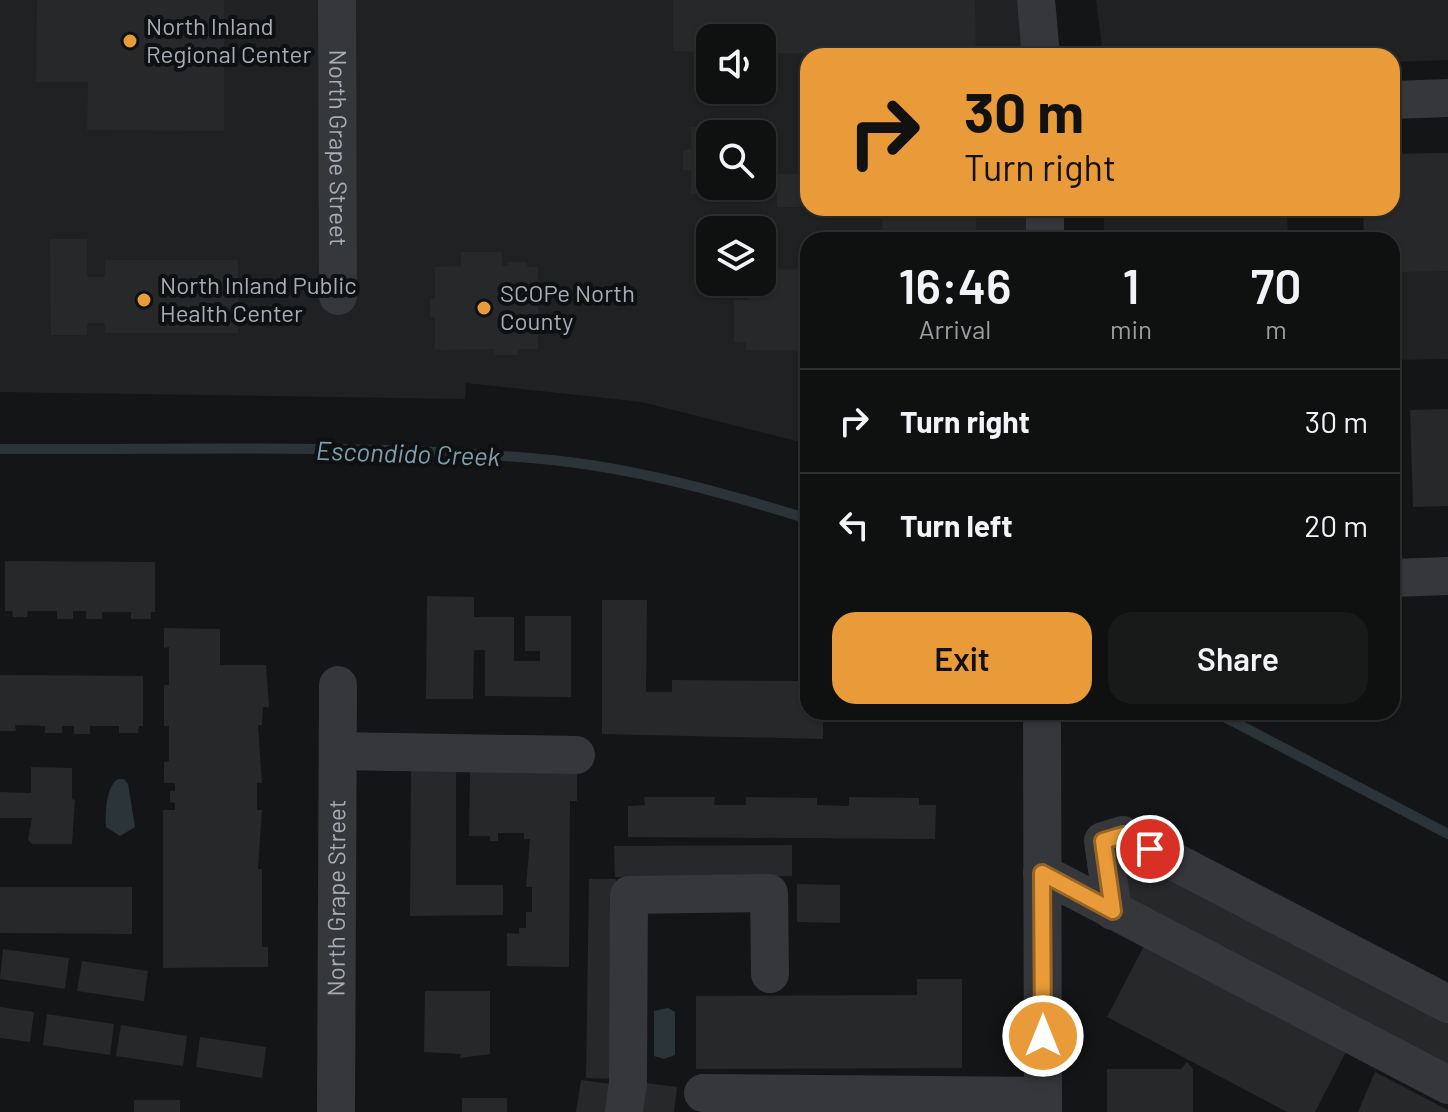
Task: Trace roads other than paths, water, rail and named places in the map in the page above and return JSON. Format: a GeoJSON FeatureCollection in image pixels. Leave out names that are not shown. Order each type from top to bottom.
{"type":"FeatureCollection","features":[{"type":"Feature","properties":{"kind":"street","name":"North Grape Street"},"geometry":{"type":"LineString","coordinates":[[337,0],[338,296]]}},
{"type":"Feature","properties":{"kind":"street"},"geometry":{"type":"LineString","coordinates":[[1036,0],[1040,48]]}},
{"type":"Feature","properties":{"kind":"street"},"geometry":{"type":"LineString","coordinates":[[1400,100],[1448,98]]}},
{"type":"Feature","properties":{"kind":"street"},"geometry":{"type":"LineString","coordinates":[[1400,578],[1448,576]]}},
{"type":"Feature","properties":{"kind":"street","name":"North Grape Street"},"geometry":{"type":"LineString","coordinates":[[336,1112],[338,685]]}},
{"type":"Feature","properties":{"kind":"street"},"geometry":{"type":"LineString","coordinates":[[703,1093],[1043,1104],[1042,720]]}},
{"type":"Feature","properties":{"kind":"street"},"geometry":{"type":"LineString","coordinates":[[338,751],[576,755]]}},
{"type":"Feature","properties":{"kind":"street"},"geometry":{"type":"LineString","coordinates":[[1113,911],[1103,841],[1123,835],[1448,1004]]}},
{"type":"Feature","properties":{"kind":"street"},"geometry":{"type":"LineString","coordinates":[[1042,873],[1448,1085]]}},
{"type":"Feature","properties":{"kind":"street"},"geometry":{"type":"LineString","coordinates":[[624,1112],[628,1082],[629,895],[769,893],[770,974]]}},
{"type":"Feature","properties":{"kind":"waterway","name":"Escondido Creek"},"geometry":{"type":"LineString","coordinates":[[0,449],[339,449],[541,459],[609,468],[676,482],[800,517]]}},
{"type":"Feature","properties":{"kind":"waterway","name":"Escondido Creek"},"geometry":{"type":"LineString","coordinates":[[1230,720],[1448,834]]}},
{"type":"Feature","properties":{"kind":"place","name":"North Inland Regional Center"},"geometry":{"type":"Point","coordinates":[130,41]}},
{"type":"Feature","properties":{"kind":"place","name":"North Inland Public Health Center"},"geometry":{"type":"Point","coordinates":[144,300]}},
{"type":"Feature","properties":{"kind":"place","name":"SCOPe North County"},"geometry":{"type":"Point","coordinates":[484,308]}}]}
